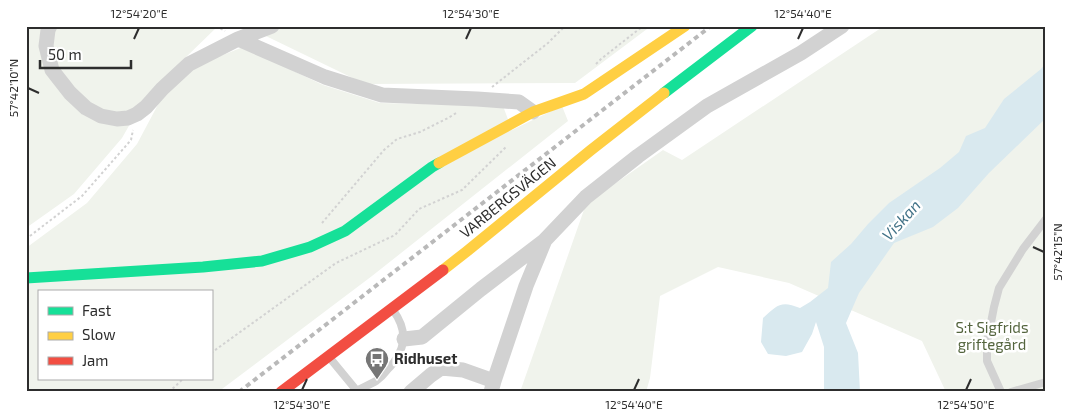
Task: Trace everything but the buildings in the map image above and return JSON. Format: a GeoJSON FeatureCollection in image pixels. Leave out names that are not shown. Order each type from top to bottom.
{"type":"FeatureCollection","features":[{"type":"Feature","properties":{"kind":"street"},"geometry":{"type":"LineString","coordinates":[[50,26],[46,46],[52,70],[70,93],[86,108],[101,116],[117,120],[128,118],[146,108],[162,89],[188,64],[238,39],[272,26]]}},
{"type":"Feature","properties":{"kind":"street"},"geometry":{"type":"LineString","coordinates":[[26,278],[204,267],[262,261],[310,248],[345,231],[432,167],[533,112],[584,94],[685,26]]}},
{"type":"Feature","properties":{"kind":"street","name":"VARBERGSVÄGEN"},"geometry":{"type":"LineString","coordinates":[[281,392],[466,252],[591,150],[752,26]]}},
{"type":"Feature","properties":{"kind":"street"},"geometry":{"type":"LineString","coordinates":[[404,339],[422,337],[545,240],[586,197],[638,156],[707,106],[801,53],[842,26]]}},
{"type":"Feature","properties":{"kind":"street"},"geometry":{"type":"LineString","coordinates":[[238,39],[325,78],[382,96],[519,102],[533,112]]}},
{"type":"Feature","properties":{"kind":"street"},"geometry":{"type":"LineString","coordinates":[[411,392],[442,368],[463,370],[493,387],[526,286],[545,240]]}},
{"type":"Feature","properties":{"kind":"lane"},"geometry":{"type":"LineString","coordinates":[[1001,392],[988,361],[987,343],[994,307],[999,288],[1023,249],[1046,219]]}},
{"type":"Feature","properties":{"kind":"lane"},"geometry":{"type":"LineString","coordinates":[[328,356],[356,391],[377,380],[395,362],[401,351],[404,339],[399,319],[392,309]]}},
{"type":"Feature","properties":{"kind":"lane"},"geometry":{"type":"LineString","coordinates":[[1011,392],[1046,382]]}},
{"type":"Feature","properties":{"kind":"path"},"geometry":{"type":"LineString","coordinates":[[317,228],[384,150],[397,139],[420,132],[448,118],[477,99],[548,43],[565,26]]}},
{"type":"Feature","properties":{"kind":"path"},"geometry":{"type":"LineString","coordinates":[[26,239],[82,196],[131,140],[137,114]]}},
{"type":"Feature","properties":{"kind":"path"},"geometry":{"type":"LineString","coordinates":[[212,352],[336,263],[395,236],[419,209],[462,190],[509,143]]}},
{"type":"Feature","properties":{"kind":"path"},"geometry":{"type":"LineString","coordinates":[[169,392],[182,380]]}},
{"type":"Feature","properties":{"kind":"green space"},"geometry":{"type":"Polygon","coordinates":[[[26,26],[218,26],[146,96],[122,138],[74,194],[26,228],[26,26]]]}},
{"type":"Feature","properties":{"kind":"green space"},"geometry":{"type":"Polygon","coordinates":[[[245,26],[651,26],[575,83],[365,84],[245,26]]]}},
{"type":"Feature","properties":{"kind":"green space","name":"S:t Sigfrids griftegård"},"geometry":{"type":"Polygon","coordinates":[[[884,26],[1046,26],[1046,392],[946,392],[922,341],[789,283],[718,267],[660,296],[650,378],[646,392],[520,392],[586,204],[663,150],[682,160],[884,26]]]}},
{"type":"Feature","properties":{"kind":"green space"},"geometry":{"type":"Polygon","coordinates":[[[243,47],[323,85],[380,103],[503,106],[512,130],[562,106],[568,121],[372,276],[218,392],[26,392],[26,248],[87,203],[137,144],[162,97],[193,67],[243,47]]]}},
{"type":"Feature","properties":{"kind":"water","name":"Viskan"},"geometry":{"type":"Polygon","coordinates":[[[1046,63],[1046,118],[989,173],[958,208],[933,227],[894,243],[859,293],[846,323],[858,353],[860,392],[824,392],[824,347],[816,322],[802,352],[786,356],[768,354],[761,342],[763,318],[780,305],[788,304],[800,308],[828,288],[831,262],[851,244],[889,203],[940,168],[959,152],[966,136],[985,128],[1004,99],[1046,63]]]}},
{"type":"Feature","properties":{"kind":"railway"},"geometry":{"type":"LineString","coordinates":[[239,392],[711,26]]}},
{"type":"Feature","properties":{"kind":"traffic: fast"},"geometry":{"type":"LineString","coordinates":[[664,93],[752,26]]}},
{"type":"Feature","properties":{"kind":"traffic: fast"},"geometry":{"type":"LineString","coordinates":[[26,278],[203,267],[262,261],[310,247],[345,231],[439,163]]}},
{"type":"Feature","properties":{"kind":"traffic: slow"},"geometry":{"type":"LineString","coordinates":[[439,163],[533,112],[584,94],[685,26]]}},
{"type":"Feature","properties":{"kind":"traffic: slow"},"geometry":{"type":"LineString","coordinates":[[443,270],[664,93]]}},
{"type":"Feature","properties":{"kind":"traffic: jam"},"geometry":{"type":"LineString","coordinates":[[281,392],[443,270]]}},
{"type":"Feature","properties":{"kind":"place","name":"Ridhuset"},"geometry":{"type":"Point","coordinates":[377,380]}}]}
